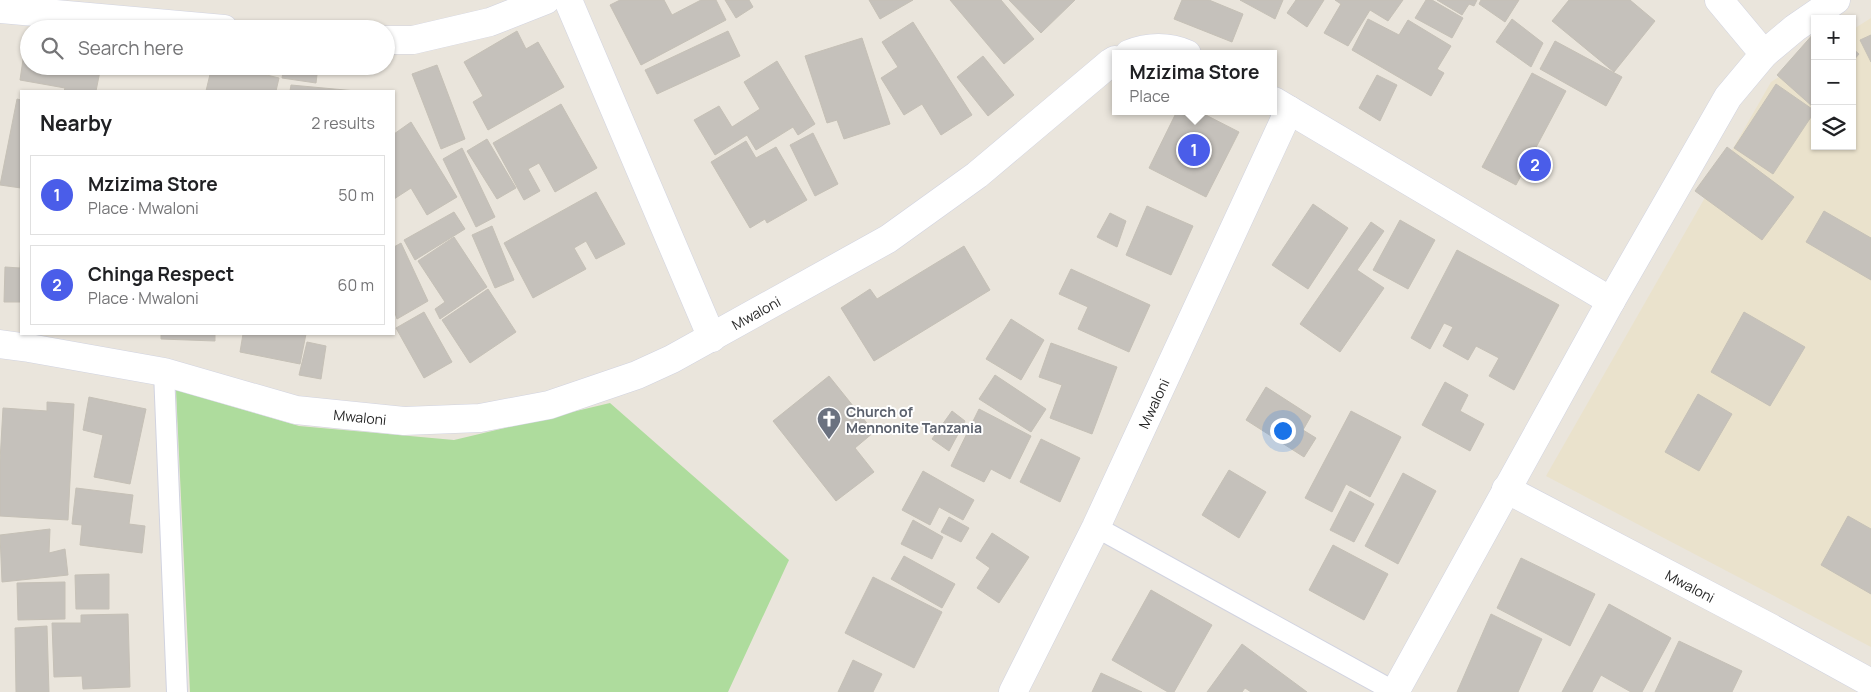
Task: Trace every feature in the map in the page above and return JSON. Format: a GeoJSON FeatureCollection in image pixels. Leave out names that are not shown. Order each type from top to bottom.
{"type":"FeatureCollection","features":[{"type":"Feature","properties":{"kind":"street"},"geometry":{"type":"LineString","coordinates":[[395,40],[413,40],[490,22],[546,0]]}},
{"type":"Feature","properties":{"kind":"street"},"geometry":{"type":"LineString","coordinates":[[568,0],[712,338]]}},
{"type":"Feature","properties":{"kind":"street"},"geometry":{"type":"LineString","coordinates":[[1719,0],[1764,54]]}},
{"type":"Feature","properties":{"kind":"street"},"geometry":{"type":"LineString","coordinates":[[1395,692],[1611,301],[1728,97],[1764,54],[1795,28],[1836,0]]}},
{"type":"Feature","properties":{"kind":"street"},"geometry":{"type":"LineString","coordinates":[[0,10],[118,20]]}},
{"type":"Feature","properties":{"kind":"street"},"geometry":{"type":"LineString","coordinates":[[1144,50],[1164,48],[1177,50]]}},
{"type":"Feature","properties":{"kind":"street","name":"Mwaloni"},"geometry":{"type":"LineString","coordinates":[[0,344],[164,372],[296,410],[404,421],[480,418],[549,404],[637,375],[672,359],[888,239],[977,175],[1112,62]]}},
{"type":"Feature","properties":{"kind":"street","name":"Mwaloni"},"geometry":{"type":"LineString","coordinates":[[1012,692],[1096,527],[1281,106],[1611,301]]}},
{"type":"Feature","properties":{"kind":"street","name":"Mwaloni"},"geometry":{"type":"LineString","coordinates":[[1506,489],[1771,628],[1871,683]]}},
{"type":"Feature","properties":{"kind":"lane"},"geometry":{"type":"LineString","coordinates":[[164,372],[176,692]]}},
{"type":"Feature","properties":{"kind":"lane"},"geometry":{"type":"LineString","coordinates":[[1096,527],[1395,692]]}},
{"type":"Feature","properties":{"kind":"shaded area"},"geometry":{"type":"Polygon","coordinates":[[[1871,18],[1871,647],[1546,476],[1771,82],[1811,57],[1811,150],[1856,150],[1856,27],[1871,18]]]}},
{"type":"Feature","properties":{"kind":"green space"},"geometry":{"type":"Polygon","coordinates":[[[176,390],[299,426],[454,440],[610,403],[789,560],[728,692],[190,692],[176,390]]]}},
{"type":"Feature","properties":{"kind":"building"},"geometry":{"type":"Polygon","coordinates":[[[620,0],[664,0],[672,15],[701,0],[716,0],[726,20],[641,65],[610,5],[620,0]]]}},
{"type":"Feature","properties":{"kind":"building"},"geometry":{"type":"Polygon","coordinates":[[[725,0],[749,0],[753,7],[736,18],[725,0]]]}},
{"type":"Feature","properties":{"kind":"building"},"geometry":{"type":"Polygon","coordinates":[[[869,0],[913,0],[880,19],[869,0]]]}},
{"type":"Feature","properties":{"kind":"building"},"geometry":{"type":"Polygon","coordinates":[[[950,0],[1001,0],[1034,39],[1004,64],[950,0]]]}},
{"type":"Feature","properties":{"kind":"building"},"geometry":{"type":"Polygon","coordinates":[[[1009,0],[1075,0],[1041,33],[1009,0]]]}},
{"type":"Feature","properties":{"kind":"building"},"geometry":{"type":"Polygon","coordinates":[[[1182,0],[1209,0],[1243,14],[1232,42],[1174,19],[1182,0]]]}},
{"type":"Feature","properties":{"kind":"building"},"geometry":{"type":"Polygon","coordinates":[[[1240,0],[1283,0],[1275,19],[1240,0]]]}},
{"type":"Feature","properties":{"kind":"building"},"geometry":{"type":"Polygon","coordinates":[[[1296,0],[1324,0],[1307,27],[1287,13],[1296,0]]]}},
{"type":"Feature","properties":{"kind":"building"},"geometry":{"type":"Polygon","coordinates":[[[1335,0],[1403,0],[1388,21],[1370,10],[1348,46],[1324,33],[1341,4],[1335,0]]]}},
{"type":"Feature","properties":{"kind":"building"},"geometry":{"type":"Polygon","coordinates":[[[1426,0],[1432,0],[1463,18],[1452,38],[1415,18],[1426,0]]]}},
{"type":"Feature","properties":{"kind":"building"},"geometry":{"type":"Polygon","coordinates":[[[1437,0],[1477,0],[1474,6],[1469,4],[1462,15],[1437,0]]]}},
{"type":"Feature","properties":{"kind":"building"},"geometry":{"type":"Polygon","coordinates":[[[1481,0],[1519,0],[1505,22],[1479,4],[1481,0]]]}},
{"type":"Feature","properties":{"kind":"building"},"geometry":{"type":"Polygon","coordinates":[[[1569,0],[1630,0],[1655,21],[1614,72],[1552,21],[1569,0]]]}},
{"type":"Feature","properties":{"kind":"building"},"geometry":{"type":"Polygon","coordinates":[[[1368,19],[1399,35],[1408,20],[1451,46],[1437,69],[1444,73],[1431,96],[1352,50],[1368,19]]]}},
{"type":"Feature","properties":{"kind":"building"},"geometry":{"type":"Polygon","coordinates":[[[1512,19],[1543,43],[1531,67],[1496,42],[1512,19]]]}},
{"type":"Feature","properties":{"kind":"building"},"geometry":{"type":"Polygon","coordinates":[[[913,22],[972,115],[941,135],[922,104],[904,115],[881,78],[898,67],[882,42],[913,22]]]}},
{"type":"Feature","properties":{"kind":"building"},"geometry":{"type":"Polygon","coordinates":[[[517,31],[526,49],[538,42],[564,87],[488,130],[473,102],[483,96],[464,62],[517,31]]]}},
{"type":"Feature","properties":{"kind":"building"},"geometry":{"type":"Polygon","coordinates":[[[728,31],[740,56],[657,94],[645,70],[728,31]]]}},
{"type":"Feature","properties":{"kind":"building"},"geometry":{"type":"Polygon","coordinates":[[[1871,35],[1871,62],[1860,40],[1871,35]]]}},
{"type":"Feature","properties":{"kind":"building"},"geometry":{"type":"Polygon","coordinates":[[[1811,37],[1811,105],[1777,75],[1811,37]]]}},
{"type":"Feature","properties":{"kind":"building"},"geometry":{"type":"Polygon","coordinates":[[[862,38],[890,124],[844,139],[837,120],[827,123],[805,56],[862,38]]]}},
{"type":"Feature","properties":{"kind":"building"},"geometry":{"type":"Polygon","coordinates":[[[1555,41],[1622,77],[1606,106],[1540,69],[1555,41]]]}},
{"type":"Feature","properties":{"kind":"building"},"geometry":{"type":"Polygon","coordinates":[[[983,56],[1014,95],[988,116],[957,77],[983,56]]]}},
{"type":"Feature","properties":{"kind":"building"},"geometry":{"type":"Polygon","coordinates":[[[777,61],[815,124],[798,135],[793,127],[756,150],[747,135],[715,155],[694,120],[719,106],[732,127],[760,109],[744,82],[777,61]]]}},
{"type":"Feature","properties":{"kind":"building"},"geometry":{"type":"Polygon","coordinates":[[[437,65],[465,139],[441,149],[412,74],[437,65]]]}},
{"type":"Feature","properties":{"kind":"building"},"geometry":{"type":"Polygon","coordinates":[[[1532,73],[1566,91],[1516,185],[1482,167],[1532,73]]]}},
{"type":"Feature","properties":{"kind":"building"},"geometry":{"type":"Polygon","coordinates":[[[21,75],[99,75],[96,90],[64,90],[65,88],[20,80],[21,75]]]}},
{"type":"Feature","properties":{"kind":"building"},"geometry":{"type":"Polygon","coordinates":[[[210,75],[267,75],[279,78],[276,90],[206,90],[210,75]]]}},
{"type":"Feature","properties":{"kind":"building"},"geometry":{"type":"Polygon","coordinates":[[[282,75],[317,75],[316,83],[282,78],[282,75]]]}},
{"type":"Feature","properties":{"kind":"building"},"geometry":{"type":"Polygon","coordinates":[[[1377,75],[1397,85],[1380,121],[1359,108],[1377,75]]]}},
{"type":"Feature","properties":{"kind":"building"},"geometry":{"type":"Polygon","coordinates":[[[1776,84],[1811,108],[1811,117],[1773,174],[1734,148],[1776,84]]]}},
{"type":"Feature","properties":{"kind":"building"},"geometry":{"type":"Polygon","coordinates":[[[291,85],[345,90],[290,90],[291,85]]]}},
{"type":"Feature","properties":{"kind":"building"},"geometry":{"type":"Polygon","coordinates":[[[17,99],[20,100],[20,188],[0,185],[17,99]]]}},
{"type":"Feature","properties":{"kind":"building"},"geometry":{"type":"Polygon","coordinates":[[[561,104],[597,168],[555,192],[539,163],[528,169],[540,191],[524,200],[493,143],[561,104]]]}},
{"type":"Feature","properties":{"kind":"building"},"geometry":{"type":"Polygon","coordinates":[[[1175,115],[1206,115],[1239,132],[1206,197],[1149,168],[1175,115]]]}},
{"type":"Feature","properties":{"kind":"building"},"geometry":{"type":"Polygon","coordinates":[[[411,122],[457,197],[427,215],[411,188],[395,198],[395,133],[411,122]]]}},
{"type":"Feature","properties":{"kind":"building"},"geometry":{"type":"Polygon","coordinates":[[[813,133],[838,184],[815,196],[790,145],[813,133]]]}},
{"type":"Feature","properties":{"kind":"building"},"geometry":{"type":"Polygon","coordinates":[[[487,139],[516,188],[497,199],[467,151],[487,139]]]}},
{"type":"Feature","properties":{"kind":"building"},"geometry":{"type":"Polygon","coordinates":[[[746,141],[756,158],[776,147],[807,200],[767,223],[765,219],[750,228],[711,162],[746,141]]]}},
{"type":"Feature","properties":{"kind":"building"},"geometry":{"type":"Polygon","coordinates":[[[1727,147],[1794,197],[1762,240],[1695,191],[1727,147]]]}},
{"type":"Feature","properties":{"kind":"building"},"geometry":{"type":"Polygon","coordinates":[[[462,148],[495,217],[476,227],[443,159],[462,148]]]}},
{"type":"Feature","properties":{"kind":"building"},"geometry":{"type":"Polygon","coordinates":[[[1533,157],[1542,159],[1540,176],[1527,171],[1533,157]]]}},
{"type":"Feature","properties":{"kind":"building"},"geometry":{"type":"Polygon","coordinates":[[[596,192],[625,244],[596,259],[586,241],[574,248],[586,269],[533,298],[504,243],[596,192]]]}},
{"type":"Feature","properties":{"kind":"building"},"geometry":{"type":"Polygon","coordinates":[[[1313,204],[1348,228],[1308,289],[1272,265],[1313,204]]]}},
{"type":"Feature","properties":{"kind":"building"},"geometry":{"type":"Polygon","coordinates":[[[1147,206],[1193,226],[1171,275],[1126,255],[1147,206]]]}},
{"type":"Feature","properties":{"kind":"building"},"geometry":{"type":"Polygon","coordinates":[[[1824,211],[1871,238],[1871,280],[1806,242],[1824,211]]]}},
{"type":"Feature","properties":{"kind":"building"},"geometry":{"type":"Polygon","coordinates":[[[454,212],[465,229],[415,260],[404,240],[454,212]]]}},
{"type":"Feature","properties":{"kind":"building"},"geometry":{"type":"Polygon","coordinates":[[[1110,213],[1126,221],[1117,247],[1097,237],[1110,213]]]}},
{"type":"Feature","properties":{"kind":"building"},"geometry":{"type":"Polygon","coordinates":[[[1400,220],[1435,240],[1408,289],[1373,270],[1400,220]]]}},
{"type":"Feature","properties":{"kind":"building"},"geometry":{"type":"Polygon","coordinates":[[[1371,222],[1384,231],[1357,270],[1384,288],[1340,352],[1300,324],[1371,222]]]}},
{"type":"Feature","properties":{"kind":"building"},"geometry":{"type":"Polygon","coordinates":[[[492,226],[514,280],[495,288],[472,235],[492,226]]]}},
{"type":"Feature","properties":{"kind":"building"},"geometry":{"type":"Polygon","coordinates":[[[454,237],[487,287],[440,319],[435,309],[445,302],[418,261],[454,237]]]}},
{"type":"Feature","properties":{"kind":"building"},"geometry":{"type":"Polygon","coordinates":[[[401,243],[428,301],[397,319],[395,313],[395,246],[401,243]]]}},
{"type":"Feature","properties":{"kind":"building"},"geometry":{"type":"Polygon","coordinates":[[[964,246],[990,290],[874,361],[841,308],[870,289],[877,299],[964,246]]]}},
{"type":"Feature","properties":{"kind":"building"},"geometry":{"type":"Polygon","coordinates":[[[1457,250],[1559,305],[1514,390],[1489,376],[1499,358],[1476,346],[1468,360],[1443,346],[1453,327],[1444,323],[1430,349],[1411,338],[1457,250]]]}},
{"type":"Feature","properties":{"kind":"building"},"geometry":{"type":"Polygon","coordinates":[[[5,267],[20,268],[20,302],[4,302],[5,267]]]}},
{"type":"Feature","properties":{"kind":"building"},"geometry":{"type":"Polygon","coordinates":[[[1071,269],[1150,305],[1129,352],[1078,329],[1088,307],[1059,294],[1071,269]]]}},
{"type":"Feature","properties":{"kind":"building"},"geometry":{"type":"Polygon","coordinates":[[[488,289],[516,332],[470,363],[442,320],[488,289]]]}},
{"type":"Feature","properties":{"kind":"building"},"geometry":{"type":"Polygon","coordinates":[[[424,312],[452,362],[424,378],[396,328],[424,312]]]}},
{"type":"Feature","properties":{"kind":"building"},"geometry":{"type":"Polygon","coordinates":[[[1744,312],[1805,347],[1770,406],[1711,372],[1744,312]]]}},
{"type":"Feature","properties":{"kind":"building"},"geometry":{"type":"Polygon","coordinates":[[[1011,319],[1044,340],[1021,380],[986,359],[1011,319]]]}},
{"type":"Feature","properties":{"kind":"building"},"geometry":{"type":"Polygon","coordinates":[[[161,335],[215,335],[215,341],[161,339],[161,335]]]}},
{"type":"Feature","properties":{"kind":"building"},"geometry":{"type":"Polygon","coordinates":[[[243,335],[306,335],[300,364],[240,352],[243,335]]]}},
{"type":"Feature","properties":{"kind":"building"},"geometry":{"type":"Polygon","coordinates":[[[307,342],[326,346],[321,379],[299,375],[307,342]]]}},
{"type":"Feature","properties":{"kind":"building"},"geometry":{"type":"Polygon","coordinates":[[[1051,343],[1117,367],[1092,434],[1050,418],[1062,385],[1039,377],[1051,343]]]}},
{"type":"Feature","properties":{"kind":"building"},"geometry":{"type":"Polygon","coordinates":[[[995,375],[1046,409],[1031,432],[979,399],[995,375]]]}},
{"type":"Feature","properties":{"kind":"building"},"geometry":{"type":"Polygon","coordinates":[[[829,376],[874,432],[855,448],[874,472],[836,501],[773,421],[829,376]]]}},
{"type":"Feature","properties":{"kind":"building"},"geometry":{"type":"Polygon","coordinates":[[[1445,382],[1468,395],[1460,411],[1484,424],[1470,451],[1422,425],[1445,382]]]}},
{"type":"Feature","properties":{"kind":"building"},"geometry":{"type":"Polygon","coordinates":[[[1266,387],[1311,416],[1303,430],[1316,438],[1304,457],[1246,420],[1266,387]]]}},
{"type":"Feature","properties":{"kind":"building"},"geometry":{"type":"Polygon","coordinates":[[[1698,394],[1732,414],[1699,471],[1665,452],[1698,394]]]}},
{"type":"Feature","properties":{"kind":"building"},"geometry":{"type":"Polygon","coordinates":[[[89,397],[146,409],[130,484],[94,477],[103,435],[83,430],[89,397]]]}},
{"type":"Feature","properties":{"kind":"building"},"geometry":{"type":"Polygon","coordinates":[[[47,402],[74,404],[68,520],[0,516],[0,461],[3,408],[47,411],[47,402]]]}},
{"type":"Feature","properties":{"kind":"building"},"geometry":{"type":"Polygon","coordinates":[[[979,409],[1031,436],[1010,479],[991,469],[984,482],[951,466],[979,409]]]}},
{"type":"Feature","properties":{"kind":"building"},"geometry":{"type":"Polygon","coordinates":[[[952,411],[965,421],[949,451],[932,439],[952,411]]]}},
{"type":"Feature","properties":{"kind":"building"},"geometry":{"type":"Polygon","coordinates":[[[1351,411],[1401,437],[1370,497],[1346,484],[1332,512],[1305,498],[1351,411]]]}},
{"type":"Feature","properties":{"kind":"building"},"geometry":{"type":"Polygon","coordinates":[[[1041,439],[1080,458],[1060,502],[1020,482],[1041,439]]]}},
{"type":"Feature","properties":{"kind":"building"},"geometry":{"type":"Polygon","coordinates":[[[1229,470],[1266,492],[1239,538],[1202,515],[1229,470]]]}},
{"type":"Feature","properties":{"kind":"building"},"geometry":{"type":"Polygon","coordinates":[[[923,471],[974,500],[963,520],[939,507],[930,525],[902,510],[923,471]]]}},
{"type":"Feature","properties":{"kind":"building"},"geometry":{"type":"Polygon","coordinates":[[[1403,473],[1436,491],[1398,564],[1365,546],[1403,473]]]}},
{"type":"Feature","properties":{"kind":"building"},"geometry":{"type":"Polygon","coordinates":[[[76,488],[133,495],[129,524],[145,526],[142,553],[80,545],[82,525],[72,524],[76,488]]]}},
{"type":"Feature","properties":{"kind":"building"},"geometry":{"type":"Polygon","coordinates":[[[1350,491],[1374,504],[1354,542],[1330,530],[1350,491]]]}},
{"type":"Feature","properties":{"kind":"building"},"geometry":{"type":"Polygon","coordinates":[[[1848,516],[1871,529],[1871,594],[1821,565],[1848,516]]]}},
{"type":"Feature","properties":{"kind":"building"},"geometry":{"type":"Polygon","coordinates":[[[949,517],[969,528],[961,542],[941,532],[949,517]]]}},
{"type":"Feature","properties":{"kind":"building"},"geometry":{"type":"Polygon","coordinates":[[[913,520],[943,537],[932,559],[901,544],[913,520]]]}},
{"type":"Feature","properties":{"kind":"building"},"geometry":{"type":"Polygon","coordinates":[[[50,529],[49,553],[65,549],[68,575],[2,582],[0,535],[50,529]]]}},
{"type":"Feature","properties":{"kind":"building"},"geometry":{"type":"Polygon","coordinates":[[[992,533],[1029,557],[999,603],[977,588],[990,568],[976,558],[992,533]]]}},
{"type":"Feature","properties":{"kind":"building"},"geometry":{"type":"Polygon","coordinates":[[[1333,545],[1388,574],[1364,620],[1309,590],[1333,545]]]}},
{"type":"Feature","properties":{"kind":"building"},"geometry":{"type":"Polygon","coordinates":[[[904,556],[955,584],[942,608],[891,579],[904,556]]]}},
{"type":"Feature","properties":{"kind":"building"},"geometry":{"type":"Polygon","coordinates":[[[1521,558],[1595,594],[1570,646],[1497,608],[1521,558]]]}},
{"type":"Feature","properties":{"kind":"building"},"geometry":{"type":"Polygon","coordinates":[[[109,574],[109,609],[76,609],[75,575],[109,574]]]}},
{"type":"Feature","properties":{"kind":"building"},"geometry":{"type":"Polygon","coordinates":[[[873,577],[942,612],[914,668],[845,633],[873,577]]]}},
{"type":"Feature","properties":{"kind":"building"},"geometry":{"type":"Polygon","coordinates":[[[65,582],[65,619],[18,620],[17,583],[65,582]]]}},
{"type":"Feature","properties":{"kind":"building"},"geometry":{"type":"Polygon","coordinates":[[[1151,590],[1212,625],[1174,692],[1168,692],[1112,660],[1151,590]]]}},
{"type":"Feature","properties":{"kind":"building"},"geometry":{"type":"Polygon","coordinates":[[[1609,604],[1671,638],[1642,692],[1631,692],[1601,675],[1592,692],[1562,692],[1609,604]]]}},
{"type":"Feature","properties":{"kind":"building"},"geometry":{"type":"Polygon","coordinates":[[[128,614],[130,687],[83,689],[82,676],[54,677],[52,623],[81,623],[81,615],[128,614]]]}},
{"type":"Feature","properties":{"kind":"building"},"geometry":{"type":"Polygon","coordinates":[[[1491,614],[1542,639],[1518,692],[1457,692],[1491,614]]]}},
{"type":"Feature","properties":{"kind":"building"},"geometry":{"type":"Polygon","coordinates":[[[47,626],[49,692],[16,692],[15,628],[47,626]]]}},
{"type":"Feature","properties":{"kind":"building"},"geometry":{"type":"Polygon","coordinates":[[[1679,641],[1742,671],[1732,692],[1655,692],[1679,641]]]}},
{"type":"Feature","properties":{"kind":"building"},"geometry":{"type":"Polygon","coordinates":[[[1242,644],[1307,692],[1251,692],[1245,688],[1242,692],[1207,692],[1242,644]]]}},
{"type":"Feature","properties":{"kind":"building"},"geometry":{"type":"Polygon","coordinates":[[[853,660],[882,674],[873,692],[838,692],[853,660]]]}},
{"type":"Feature","properties":{"kind":"building"},"geometry":{"type":"Polygon","coordinates":[[[1101,673],[1142,692],[1092,692],[1101,673]]]}},
{"type":"Feature","properties":{"kind":"place","name":"Mzizima Store"},"geometry":{"type":"Point","coordinates":[1194,150]}},
{"type":"Feature","properties":{"kind":"place","name":"Chinga Respect"},"geometry":{"type":"Point","coordinates":[1535,165]}},
{"type":"Feature","properties":{"kind":"place","name":"Church of Mennonite Tanzania"},"geometry":{"type":"Point","coordinates":[829,440]}}]}
